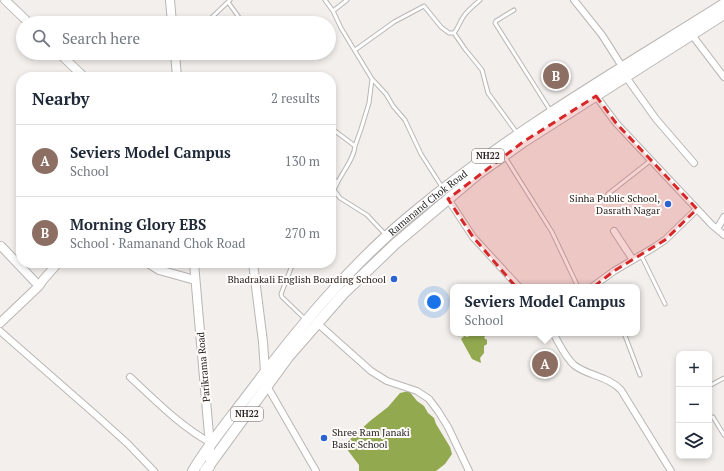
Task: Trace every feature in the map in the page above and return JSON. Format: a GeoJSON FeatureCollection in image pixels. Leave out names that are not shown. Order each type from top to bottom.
{"type":"FeatureCollection","features":[{"type":"Feature","properties":{"kind":"highway","name":"Ramanand Chok Road"},"geometry":{"type":"LineString","coordinates":[[193,471],[209,444],[265,372],[312,321],[343,294],[394,244],[479,174],[523,142],[596,96],[624,73],[724,4]]}},
{"type":"Feature","properties":{"kind":"highway","name":"Ramanand Chok Road"},"geometry":{"type":"LineString","coordinates":[[209,469],[267,388],[312,321],[344,279],[387,236],[443,189],[486,157],[552,112],[692,35],[724,14]]}},
{"type":"Feature","properties":{"kind":"street"},"geometry":{"type":"LineString","coordinates":[[5,0],[22,16]]}},
{"type":"Feature","properties":{"kind":"street"},"geometry":{"type":"LineString","coordinates":[[170,0],[171,16]]}},
{"type":"Feature","properties":{"kind":"street"},"geometry":{"type":"LineString","coordinates":[[574,0],[595,27],[624,73],[656,119],[694,163]]}},
{"type":"Feature","properties":{"kind":"street"},"geometry":{"type":"LineString","coordinates":[[692,35],[724,77]]}},
{"type":"Feature","properties":{"kind":"street"},"geometry":{"type":"LineString","coordinates":[[67,60],[79,72]]}},
{"type":"Feature","properties":{"kind":"street"},"geometry":{"type":"LineString","coordinates":[[175,60],[176,72]]}},
{"type":"Feature","properties":{"kind":"street"},"geometry":{"type":"LineString","coordinates":[[596,96],[616,123],[697,209],[724,235]]}},
{"type":"Feature","properties":{"kind":"street"},"geometry":{"type":"LineString","coordinates":[[448,199],[473,237],[516,284]]}},
{"type":"Feature","properties":{"kind":"street"},"geometry":{"type":"LineString","coordinates":[[601,284],[632,260],[665,240],[697,209]]}},
{"type":"Feature","properties":{"kind":"street"},"geometry":{"type":"LineString","coordinates":[[717,229],[724,217]]}},
{"type":"Feature","properties":{"kind":"street"},"geometry":{"type":"LineString","coordinates":[[614,231],[632,260]]}},
{"type":"Feature","properties":{"kind":"street"},"geometry":{"type":"LineString","coordinates":[[1,246],[16,262]]}},
{"type":"Feature","properties":{"kind":"street"},"geometry":{"type":"LineString","coordinates":[[22,268],[39,286]]}},
{"type":"Feature","properties":{"kind":"street"},"geometry":{"type":"LineString","coordinates":[[0,323],[39,286],[42,280],[53,268]]}},
{"type":"Feature","properties":{"kind":"street"},"geometry":{"type":"LineString","coordinates":[[155,268],[195,280]]}},
{"type":"Feature","properties":{"kind":"street","name":"Parikrama Road"},"geometry":{"type":"LineString","coordinates":[[194,268],[209,444],[209,469]]}},
{"type":"Feature","properties":{"kind":"street"},"geometry":{"type":"LineString","coordinates":[[254,268],[267,388],[316,471]]}},
{"type":"Feature","properties":{"kind":"street"},"geometry":{"type":"LineString","coordinates":[[312,321],[371,371],[387,381],[417,391],[429,399],[438,410],[448,427],[469,471]]}},
{"type":"Feature","properties":{"kind":"street"},"geometry":{"type":"LineString","coordinates":[[0,331],[128,444],[154,471]]}},
{"type":"Feature","properties":{"kind":"street"},"geometry":{"type":"LineString","coordinates":[[555,336],[570,361],[575,366],[610,381],[621,390],[671,471]]}},
{"type":"Feature","properties":{"kind":"street"},"geometry":{"type":"LineString","coordinates":[[130,378],[171,414],[209,444]]}},
{"type":"Feature","properties":{"kind":"lane"},"geometry":{"type":"LineString","coordinates":[[325,0],[335,16]]}},
{"type":"Feature","properties":{"kind":"lane"},"geometry":{"type":"LineString","coordinates":[[333,11],[347,0]]}},
{"type":"Feature","properties":{"kind":"lane"},"geometry":{"type":"LineString","coordinates":[[454,33],[469,9],[480,0]]}},
{"type":"Feature","properties":{"kind":"lane"},"geometry":{"type":"LineString","coordinates":[[213,16],[229,1],[239,16]]}},
{"type":"Feature","properties":{"kind":"lane"},"geometry":{"type":"LineString","coordinates":[[355,50],[394,22],[406,17],[424,6],[441,27],[449,33],[454,33]]}},
{"type":"Feature","properties":{"kind":"lane"},"geometry":{"type":"LineString","coordinates":[[514,10],[496,21],[496,23],[552,112]]}},
{"type":"Feature","properties":{"kind":"lane"},"geometry":{"type":"LineString","coordinates":[[336,17],[372,79],[386,94],[405,120],[421,154],[443,189]]}},
{"type":"Feature","properties":{"kind":"lane"},"geometry":{"type":"LineString","coordinates":[[454,33],[464,49],[482,70],[488,93],[518,135]]}},
{"type":"Feature","properties":{"kind":"lane"},"geometry":{"type":"LineString","coordinates":[[337,182],[353,154],[354,146],[362,129],[369,103],[372,79]]}},
{"type":"Feature","properties":{"kind":"lane"},"geometry":{"type":"LineString","coordinates":[[336,132],[354,146]]}},
{"type":"Feature","properties":{"kind":"lane"},"geometry":{"type":"LineString","coordinates":[[504,156],[552,232],[577,284]]}},
{"type":"Feature","properties":{"kind":"lane"},"geometry":{"type":"LineString","coordinates":[[608,194],[651,160]]}},
{"type":"Feature","properties":{"kind":"lane"},"geometry":{"type":"LineString","coordinates":[[336,193],[340,198],[367,215],[387,236]]}},
{"type":"Feature","properties":{"kind":"lane"},"geometry":{"type":"LineString","coordinates":[[642,255],[665,304]]}},
{"type":"Feature","properties":{"kind":"lane"},"geometry":{"type":"LineString","coordinates":[[291,268],[282,297],[312,321]]}},
{"type":"Feature","properties":{"kind":"lane"},"geometry":{"type":"LineString","coordinates":[[625,336],[640,375]]}},
{"type":"Feature","properties":{"kind":"lane"},"geometry":{"type":"LineString","coordinates":[[712,384],[724,378]]}},
{"type":"Feature","properties":{"kind":"lane"},"geometry":{"type":"LineString","coordinates":[[713,416],[724,435]]}},
{"type":"Feature","properties":{"kind":"highlighted area"},"geometry":{"type":"Polygon","coordinates":[[[596,96],[616,123],[697,209],[665,240],[614,271],[547,323],[473,237],[448,199],[523,142],[596,96]]]}},
{"type":"Feature","properties":{"kind":"shaded area"},"geometry":{"type":"Polygon","coordinates":[[[464,336],[485,336],[484,338],[487,340],[487,344],[484,346],[484,353],[480,358],[481,363],[472,359],[461,339],[464,336]]]}},
{"type":"Feature","properties":{"kind":"shaded area"},"geometry":{"type":"Polygon","coordinates":[[[409,391],[434,418],[450,447],[452,454],[445,464],[436,471],[359,471],[359,465],[346,448],[346,443],[388,407],[400,393],[409,391]]]}},
{"type":"Feature","properties":{"kind":"place","name":"Morning Glory EBS"},"geometry":{"type":"Point","coordinates":[556,76]}},
{"type":"Feature","properties":{"kind":"place","name":"Sinha Public School, Dasrath Nagar"},"geometry":{"type":"Point","coordinates":[668,204]}},
{"type":"Feature","properties":{"kind":"place","name":"Bhadrakali English Boarding School"},"geometry":{"type":"Point","coordinates":[394,279]}},
{"type":"Feature","properties":{"kind":"place","name":"Seviers Model Campus"},"geometry":{"type":"Point","coordinates":[545,364]}},
{"type":"Feature","properties":{"kind":"place","name":"Shree Ram Janaki Basic School"},"geometry":{"type":"Point","coordinates":[324,438]}}]}
